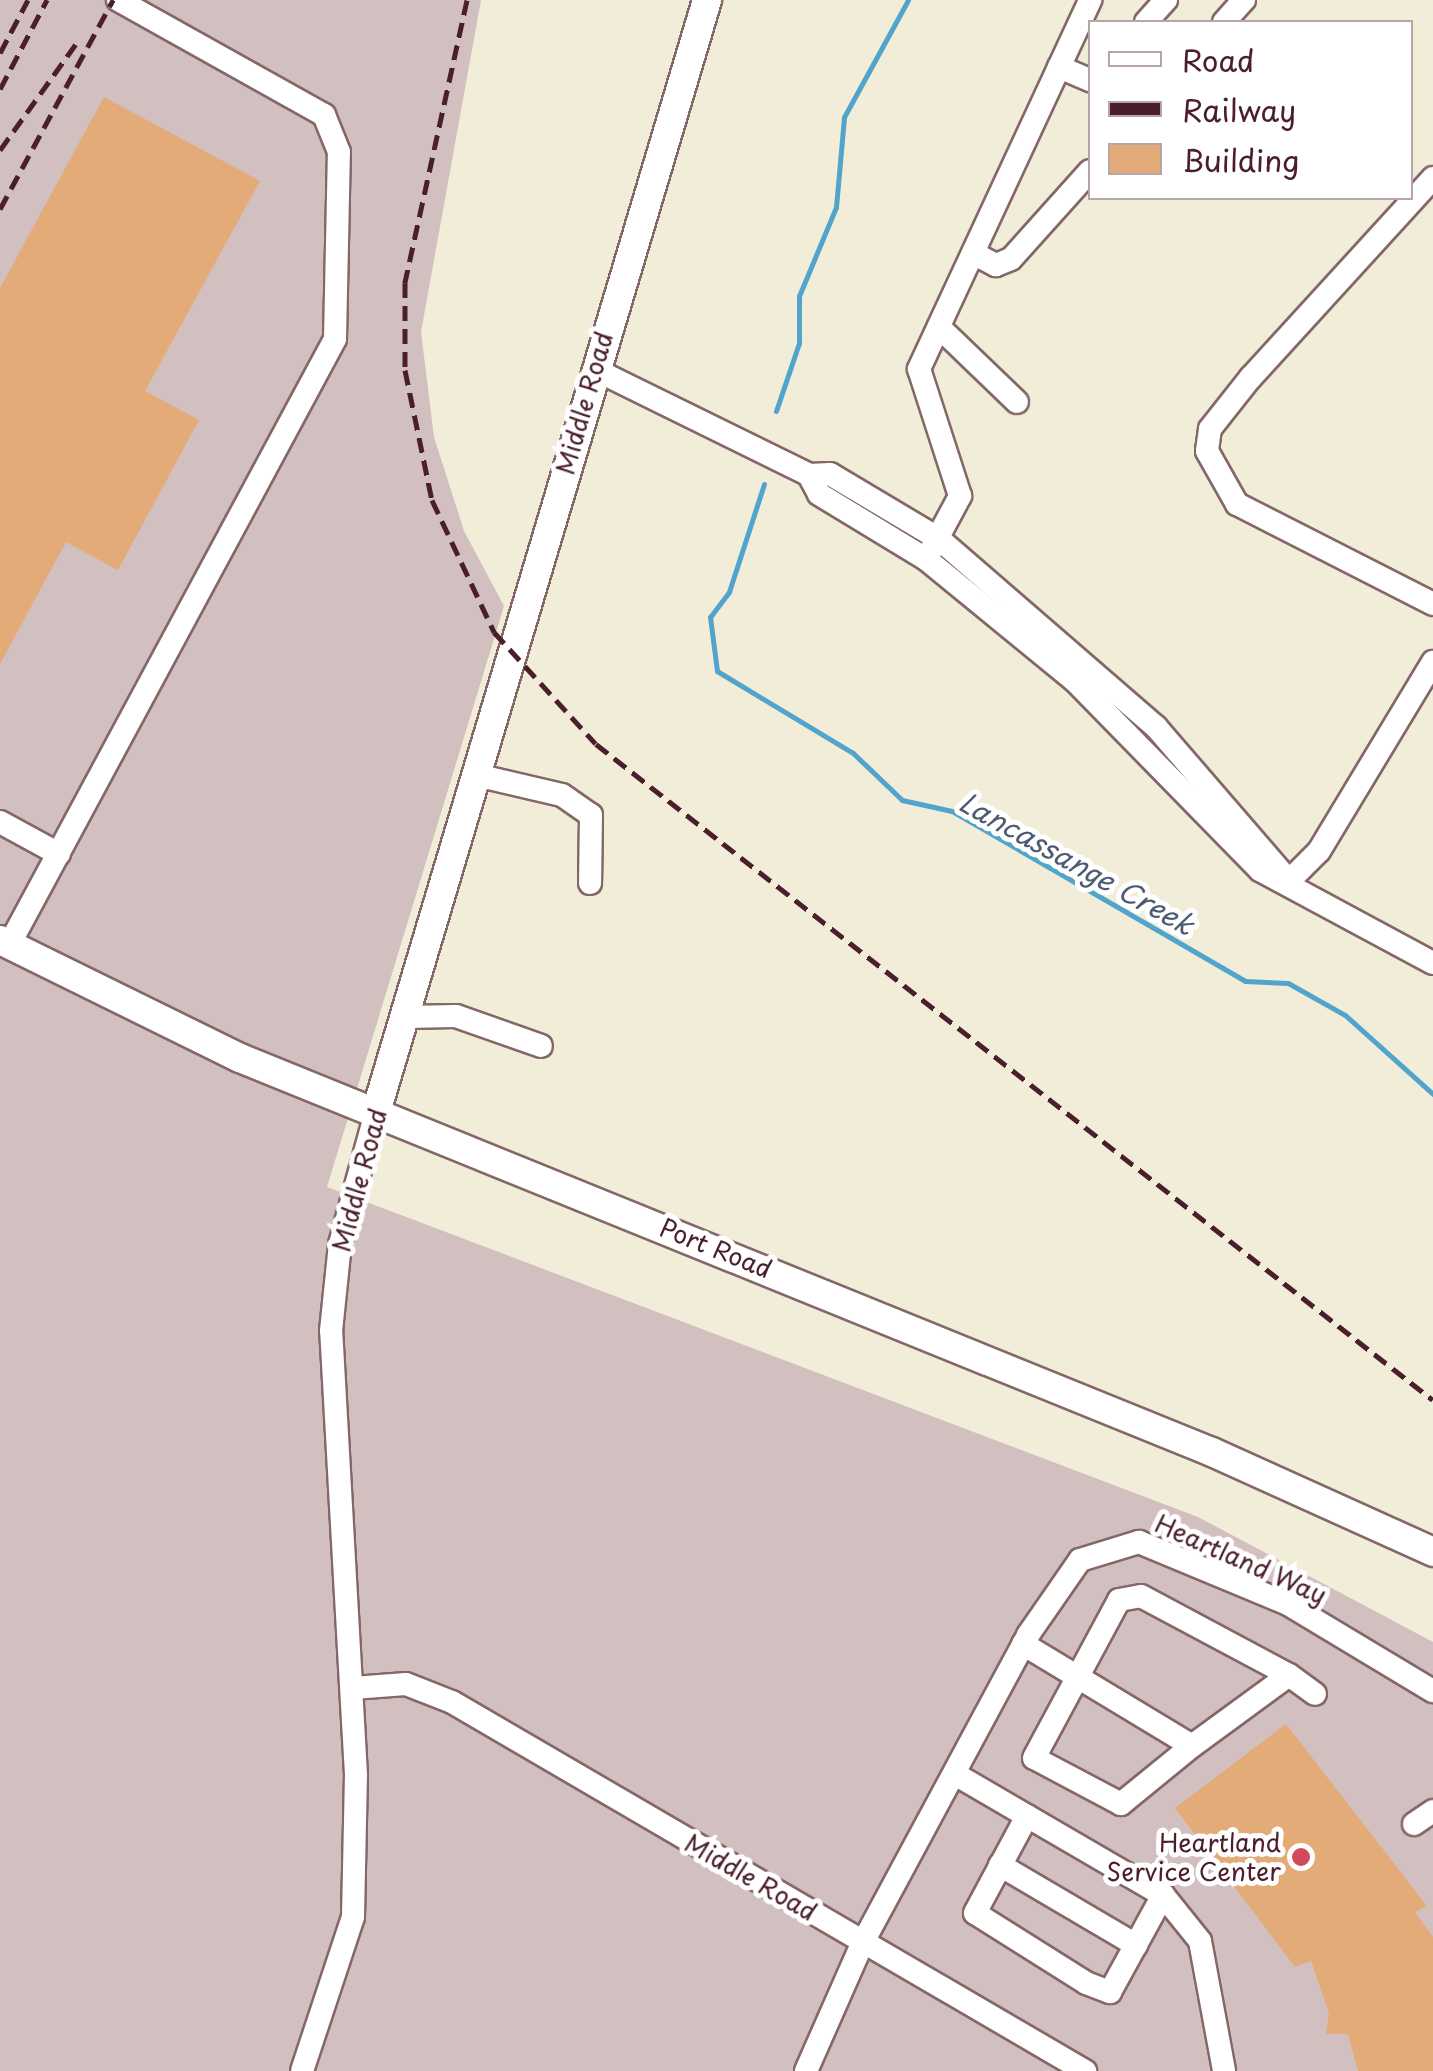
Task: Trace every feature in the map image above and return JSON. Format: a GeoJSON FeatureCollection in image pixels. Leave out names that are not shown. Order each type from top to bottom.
{"type":"FeatureCollection","features":[{"type":"Feature","properties":{"kind":"main road","name":"Middle Road"},"geometry":{"type":"LineString","coordinates":[[376,1112],[594,369],[707,0]]}},
{"type":"Feature","properties":{"kind":"main road","name":"Port Road"},"geometry":{"type":"LineString","coordinates":[[5,943],[376,1112],[1176,1437],[1433,1552]]}},
{"type":"Feature","properties":{"kind":"street"},"geometry":{"type":"LineString","coordinates":[[5,943],[59,854],[322,374],[336,339],[342,254],[339,152],[324,115],[118,0]]}},
{"type":"Feature","properties":{"kind":"street"},"geometry":{"type":"LineString","coordinates":[[932,549],[960,496],[919,390],[939,327],[1090,0]]}},
{"type":"Feature","properties":{"kind":"street"},"geometry":{"type":"LineString","coordinates":[[1148,20],[1166,0]]}},
{"type":"Feature","properties":{"kind":"street"},"geometry":{"type":"LineString","coordinates":[[1226,20],[1244,0]]}},
{"type":"Feature","properties":{"kind":"street"},"geometry":{"type":"LineString","coordinates":[[1060,67],[1088,79]]}},
{"type":"Feature","properties":{"kind":"street"},"geometry":{"type":"LineString","coordinates":[[973,253],[996,264],[1011,260],[1088,173]]}},
{"type":"Feature","properties":{"kind":"street"},"geometry":{"type":"LineString","coordinates":[[1413,200],[1433,178]]}},
{"type":"Feature","properties":{"kind":"street"},"geometry":{"type":"LineString","coordinates":[[1413,200],[1251,377],[1210,429],[1207,451],[1237,504],[1433,604]]}},
{"type":"Feature","properties":{"kind":"street"},"geometry":{"type":"LineString","coordinates":[[939,327],[1017,402]]}},
{"type":"Feature","properties":{"kind":"street"},"geometry":{"type":"LineString","coordinates":[[594,369],[809,475],[819,494],[932,549],[1075,681],[1260,870],[1289,881],[1433,963]]}},
{"type":"Feature","properties":{"kind":"street"},"geometry":{"type":"LineString","coordinates":[[1289,881],[1319,851],[1433,662]]}},
{"type":"Feature","properties":{"kind":"street"},"geometry":{"type":"LineString","coordinates":[[476,775],[562,795],[590,815],[590,883]]}},
{"type":"Feature","properties":{"kind":"street"},"geometry":{"type":"LineString","coordinates":[[0,822],[59,854]]}},
{"type":"Feature","properties":{"kind":"street"},"geometry":{"type":"LineString","coordinates":[[404,1017],[456,1016],[541,1046]]}},
{"type":"Feature","properties":{"kind":"street","name":"Middle Road"},"geometry":{"type":"LineString","coordinates":[[376,1112],[340,1244],[331,1331],[352,1688],[406,1684],[452,1702],[1085,2071]]}},
{"type":"Feature","properties":{"kind":"street","name":"Heartland Way"},"geometry":{"type":"LineString","coordinates":[[863,1942],[960,1777],[1023,1644],[1080,1560],[1139,1542],[1288,1604],[1433,1691]]}},
{"type":"Feature","properties":{"kind":"street"},"geometry":{"type":"LineString","coordinates":[[1289,1675],[1121,1804],[1034,1758],[1075,1676],[1120,1600],[1132,1596],[1289,1675],[1315,1694]]}},
{"type":"Feature","properties":{"kind":"street"},"geometry":{"type":"LineString","coordinates":[[1023,1644],[1192,1746]]}},
{"type":"Feature","properties":{"kind":"street"},"geometry":{"type":"LineString","coordinates":[[302,2071],[353,1918],[352,1688]]}},
{"type":"Feature","properties":{"kind":"street"},"geometry":{"type":"LineString","coordinates":[[960,1777],[1163,1895],[1200,1941],[1224,2071]]}},
{"type":"Feature","properties":{"kind":"street"},"geometry":{"type":"LineString","coordinates":[[1028,1816],[975,1913],[1086,1983],[1110,1992],[1163,1895]]}},
{"type":"Feature","properties":{"kind":"street"},"geometry":{"type":"LineString","coordinates":[[1000,1864],[1136,1945]]}},
{"type":"Feature","properties":{"kind":"street"},"geometry":{"type":"LineString","coordinates":[[806,2071],[863,1942]]}},
{"type":"Feature","properties":{"kind":"shaded area"},"geometry":{"type":"Polygon","coordinates":[[[0,0],[481,0],[421,332],[434,437],[464,531],[504,606],[327,1187],[1198,1517],[1433,1642],[1433,2071],[0,2071],[0,0]]]}},
{"type":"Feature","properties":{"kind":"building"},"geometry":{"type":"Polygon","coordinates":[[[104,97],[260,181],[145,391],[199,420],[118,570],[66,542],[0,664],[0,288],[104,97]]]}},
{"type":"Feature","properties":{"kind":"building","name":"Heartland Service Center"},"geometry":{"type":"Polygon","coordinates":[[[1286,1724],[1427,1906],[1415,1912],[1433,1937],[1433,2071],[1358,2071],[1348,2034],[1326,2034],[1329,2013],[1311,1961],[1295,1967],[1175,1808],[1286,1724]]]}},
{"type":"Feature","properties":{"kind":"waterway","name":"Lancassange Creek"},"geometry":{"type":"LineString","coordinates":[[776,411],[799,343],[799,296],[836,207],[844,117],[908,0]]}},
{"type":"Feature","properties":{"kind":"waterway","name":"Lancassange Creek"},"geometry":{"type":"LineString","coordinates":[[764,484],[729,592],[710,617],[717,671],[853,753],[902,800],[952,811],[1245,981],[1288,983],[1345,1015],[1433,1094]]}},
{"type":"Feature","properties":{"kind":"railway"},"geometry":{"type":"LineString","coordinates":[[0,53],[28,0]]}},
{"type":"Feature","properties":{"kind":"railway"},"geometry":{"type":"LineString","coordinates":[[0,89],[47,0]]}},
{"type":"Feature","properties":{"kind":"railway"},"geometry":{"type":"LineString","coordinates":[[0,209],[113,0]]}},
{"type":"Feature","properties":{"kind":"railway"},"geometry":{"type":"LineString","coordinates":[[467,0],[405,283],[405,370],[432,500],[494,632],[596,744],[1433,1400]]}},
{"type":"Feature","properties":{"kind":"railway"},"geometry":{"type":"LineString","coordinates":[[0,150],[76,44]]}},
{"type":"Feature","properties":{"kind":"place","name":"Heartland Service Center"},"geometry":{"type":"Point","coordinates":[1301,1857]}}]}
